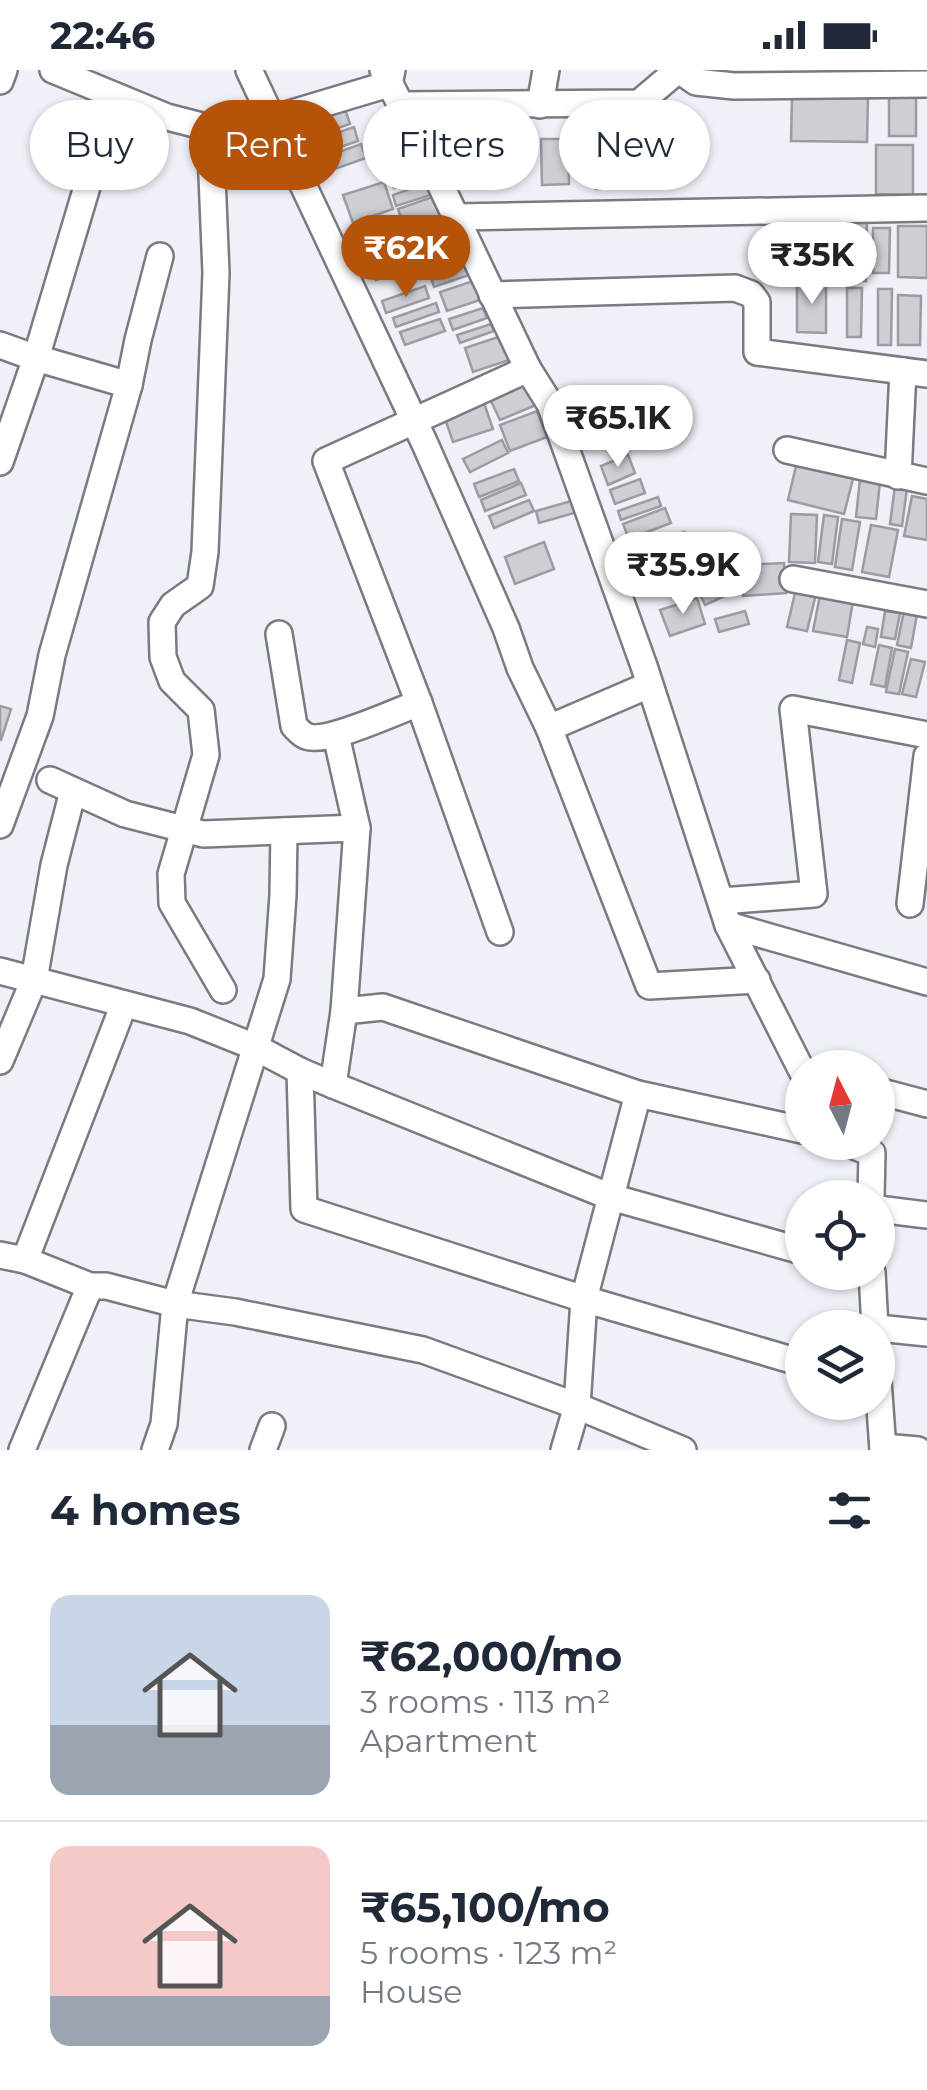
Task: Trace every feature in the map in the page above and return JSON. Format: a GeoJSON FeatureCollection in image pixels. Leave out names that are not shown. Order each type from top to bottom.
{"type":"FeatureCollection","features":[{"type":"Feature","properties":{"kind":"street"},"geometry":{"type":"LineString","coordinates":[[0,81],[4,70]]}},
{"type":"Feature","properties":{"kind":"street"},"geometry":{"type":"LineString","coordinates":[[53,70],[78,75],[114,96],[189,122]]}},
{"type":"Feature","properties":{"kind":"street"},"geometry":{"type":"LineString","coordinates":[[250,70],[263,100]]}},
{"type":"Feature","properties":{"kind":"street"},"geometry":{"type":"LineString","coordinates":[[540,105],[546,70]]}},
{"type":"Feature","properties":{"kind":"street"},"geometry":{"type":"LineString","coordinates":[[333,100],[391,82],[540,105],[639,102],[678,70],[696,82],[734,86],[927,84]]}},
{"type":"Feature","properties":{"kind":"street"},"geometry":{"type":"LineString","coordinates":[[391,82],[528,370],[550,404],[650,685],[724,913],[792,1050]]}},
{"type":"Feature","properties":{"kind":"street"},"geometry":{"type":"LineString","coordinates":[[0,462],[36,358],[114,96]]}},
{"type":"Feature","properties":{"kind":"street"},"geometry":{"type":"LineString","coordinates":[[213,190],[216,273],[206,552],[200,586],[173,604],[162,622],[163,656],[172,681],[201,710],[206,756],[170,874],[172,904],[223,990]]}},
{"type":"Feature","properties":{"kind":"street"},"geometry":{"type":"LineString","coordinates":[[306,190],[506,628],[649,986],[757,980]]}},
{"type":"Feature","properties":{"kind":"street"},"geometry":{"type":"LineString","coordinates":[[456,217],[927,208]]}},
{"type":"Feature","properties":{"kind":"street"},"geometry":{"type":"LineString","coordinates":[[0,825],[40,716],[52,655],[130,385],[160,256]]}},
{"type":"Feature","properties":{"kind":"street"},"geometry":{"type":"LineString","coordinates":[[492,295],[735,288],[751,294],[757,302],[756,352],[915,372],[898,476]]}},
{"type":"Feature","properties":{"kind":"street"},"geometry":{"type":"LineString","coordinates":[[0,344],[130,385]]}},
{"type":"Feature","properties":{"kind":"street"},"geometry":{"type":"LineString","coordinates":[[500,932],[326,461],[528,370]]}},
{"type":"Feature","properties":{"kind":"street"},"geometry":{"type":"LineString","coordinates":[[787,450],[927,481]]}},
{"type":"Feature","properties":{"kind":"street"},"geometry":{"type":"LineString","coordinates":[[793,578],[927,604]]}},
{"type":"Feature","properties":{"kind":"street"},"geometry":{"type":"LineString","coordinates":[[279,634],[294,726],[303,736],[336,734],[418,703]]}},
{"type":"Feature","properties":{"kind":"street"},"geometry":{"type":"LineString","coordinates":[[549,728],[650,685]]}},
{"type":"Feature","properties":{"kind":"street"},"geometry":{"type":"LineString","coordinates":[[724,913],[814,894],[794,709],[927,735]]}},
{"type":"Feature","properties":{"kind":"street"},"geometry":{"type":"LineString","coordinates":[[332,1085],[344,1011],[357,828],[336,734]]}},
{"type":"Feature","properties":{"kind":"street"},"geometry":{"type":"LineString","coordinates":[[910,904],[927,756]]}},
{"type":"Feature","properties":{"kind":"street"},"geometry":{"type":"LineString","coordinates":[[0,1061],[34,980],[54,865],[61,786],[125,814],[203,834],[357,828]]}},
{"type":"Feature","properties":{"kind":"street"},"geometry":{"type":"LineString","coordinates":[[155,1450],[164,1424],[174,1304],[276,978],[284,832]]}},
{"type":"Feature","properties":{"kind":"street"},"geometry":{"type":"LineString","coordinates":[[724,913],[927,982]]}},
{"type":"Feature","properties":{"kind":"street"},"geometry":{"type":"LineString","coordinates":[[0,971],[190,1021],[255,1046],[332,1085],[611,1197],[785,1246]]}},
{"type":"Feature","properties":{"kind":"street"},"geometry":{"type":"LineString","coordinates":[[124,1004],[12,1258],[90,1286],[106,1286],[174,1304],[423,1350],[684,1450]]}},
{"type":"Feature","properties":{"kind":"street"},"geometry":{"type":"LineString","coordinates":[[344,1011],[383,1007],[638,1094],[785,1126]]}},
{"type":"Feature","properties":{"kind":"street"},"geometry":{"type":"LineString","coordinates":[[300,1071],[304,1209],[785,1359]]}},
{"type":"Feature","properties":{"kind":"street"},"geometry":{"type":"LineString","coordinates":[[564,1450],[577,1406],[584,1299],[638,1094]]}},
{"type":"Feature","properties":{"kind":"street"},"geometry":{"type":"LineString","coordinates":[[895,1096],[927,1104]]}},
{"type":"Feature","properties":{"kind":"street"},"geometry":{"type":"LineString","coordinates":[[895,1212],[927,1215]]}},
{"type":"Feature","properties":{"kind":"street"},"geometry":{"type":"LineString","coordinates":[[22,1450],[90,1286]]}},
{"type":"Feature","properties":{"kind":"street"},"geometry":{"type":"LineString","coordinates":[[895,1330],[927,1333]]}},
{"type":"Feature","properties":{"kind":"street"},"geometry":{"type":"LineString","coordinates":[[881,1420],[883,1448],[918,1450]]}},
{"type":"Feature","properties":{"kind":"building"},"geometry":{"type":"Polygon","coordinates":[[[889,88],[916,88],[916,136],[889,136],[889,88]]]}},
{"type":"Feature","properties":{"kind":"building"},"geometry":{"type":"Polygon","coordinates":[[[792,98],[868,98],[867,142],[791,141],[792,98]]]}},
{"type":"Feature","properties":{"kind":"building"},"geometry":{"type":"Polygon","coordinates":[[[343,103],[350,124],[343,126],[343,103]]]}},
{"type":"Feature","properties":{"kind":"building"},"geometry":{"type":"Polygon","coordinates":[[[354,127],[358,141],[343,146],[343,131],[354,127]]]}},
{"type":"Feature","properties":{"kind":"building"},"geometry":{"type":"Polygon","coordinates":[[[541,139],[559,139],[559,184],[542,185],[541,139]]]}},
{"type":"Feature","properties":{"kind":"building"},"geometry":{"type":"Polygon","coordinates":[[[361,144],[363,159],[343,166],[343,150],[361,144]]]}},
{"type":"Feature","properties":{"kind":"building"},"geometry":{"type":"Polygon","coordinates":[[[876,145],[913,145],[913,195],[876,194],[876,145]]]}},
{"type":"Feature","properties":{"kind":"building"},"geometry":{"type":"Polygon","coordinates":[[[363,189],[387,190],[393,209],[353,223],[343,195],[363,189]]]}},
{"type":"Feature","properties":{"kind":"building"},"geometry":{"type":"Polygon","coordinates":[[[407,190],[437,193],[396,206],[393,195],[407,190]]]}},
{"type":"Feature","properties":{"kind":"building"},"geometry":{"type":"Polygon","coordinates":[[[441,194],[448,214],[405,228],[398,209],[441,194]]]}},
{"type":"Feature","properties":{"kind":"building"},"geometry":{"type":"Polygon","coordinates":[[[786,217],[831,217],[830,255],[786,255],[786,217]]]}},
{"type":"Feature","properties":{"kind":"building"},"geometry":{"type":"Polygon","coordinates":[[[449,222],[458,247],[425,258],[416,233],[449,222]]]}},
{"type":"Feature","properties":{"kind":"building"},"geometry":{"type":"Polygon","coordinates":[[[852,222],[867,222],[866,281],[852,281],[852,222]]]}},
{"type":"Feature","properties":{"kind":"building"},"geometry":{"type":"Polygon","coordinates":[[[898,226],[927,226],[927,278],[898,277],[898,226]]]}},
{"type":"Feature","properties":{"kind":"building"},"geometry":{"type":"Polygon","coordinates":[[[873,228],[890,228],[889,273],[873,273],[873,228]]]}},
{"type":"Feature","properties":{"kind":"building"},"geometry":{"type":"Polygon","coordinates":[[[411,239],[420,265],[376,280],[367,254],[411,239]]]}},
{"type":"Feature","properties":{"kind":"building"},"geometry":{"type":"Polygon","coordinates":[[[462,254],[469,275],[434,287],[427,266],[462,254]]]}},
{"type":"Feature","properties":{"kind":"building"},"geometry":{"type":"Polygon","coordinates":[[[476,280],[483,299],[447,311],[440,292],[476,280]]]}},
{"type":"Feature","properties":{"kind":"building"},"geometry":{"type":"Polygon","coordinates":[[[797,282],[826,282],[826,333],[797,332],[797,282]]]}},
{"type":"Feature","properties":{"kind":"building"},"geometry":{"type":"Polygon","coordinates":[[[425,286],[429,298],[386,313],[382,301],[425,286]]]}},
{"type":"Feature","properties":{"kind":"building"},"geometry":{"type":"Polygon","coordinates":[[[847,288],[862,288],[861,337],[847,337],[847,288]]]}},
{"type":"Feature","properties":{"kind":"building"},"geometry":{"type":"Polygon","coordinates":[[[878,289],[892,289],[891,345],[878,345],[878,289]]]}},
{"type":"Feature","properties":{"kind":"building"},"geometry":{"type":"Polygon","coordinates":[[[898,295],[921,296],[920,345],[898,345],[898,295]]]}},
{"type":"Feature","properties":{"kind":"building"},"geometry":{"type":"Polygon","coordinates":[[[436,303],[439,312],[396,327],[393,318],[436,303]]]}},
{"type":"Feature","properties":{"kind":"building"},"geometry":{"type":"Polygon","coordinates":[[[483,308],[487,318],[453,330],[449,319],[483,308]]]}},
{"type":"Feature","properties":{"kind":"building"},"geometry":{"type":"Polygon","coordinates":[[[440,319],[445,331],[405,345],[400,332],[440,319]]]}},
{"type":"Feature","properties":{"kind":"building"},"geometry":{"type":"Polygon","coordinates":[[[491,324],[494,331],[460,343],[457,335],[491,324]]]}},
{"type":"Feature","properties":{"kind":"building"},"geometry":{"type":"Polygon","coordinates":[[[501,336],[509,360],[473,372],[465,348],[501,336]]]}},
{"type":"Feature","properties":{"kind":"building"},"geometry":{"type":"Polygon","coordinates":[[[526,381],[536,405],[500,420],[489,397],[526,381]]]}},
{"type":"Feature","properties":{"kind":"building"},"geometry":{"type":"Polygon","coordinates":[[[484,403],[493,429],[453,442],[444,416],[484,403]]]}},
{"type":"Feature","properties":{"kind":"building"},"geometry":{"type":"Polygon","coordinates":[[[537,411],[547,437],[510,451],[500,425],[537,411]]]}},
{"type":"Feature","properties":{"kind":"building"},"geometry":{"type":"Polygon","coordinates":[[[502,440],[508,453],[470,472],[463,459],[502,440]]]}},
{"type":"Feature","properties":{"kind":"building"},"geometry":{"type":"Polygon","coordinates":[[[628,455],[635,473],[608,485],[601,466],[628,455]]]}},
{"type":"Feature","properties":{"kind":"building"},"geometry":{"type":"Polygon","coordinates":[[[797,462],[854,475],[844,514],[788,500],[797,462]]]}},
{"type":"Feature","properties":{"kind":"building"},"geometry":{"type":"Polygon","coordinates":[[[514,469],[519,481],[479,497],[474,484],[514,469]]]}},
{"type":"Feature","properties":{"kind":"building"},"geometry":{"type":"Polygon","coordinates":[[[640,479],[645,493],[615,504],[610,490],[640,479]]]}},
{"type":"Feature","properties":{"kind":"building"},"geometry":{"type":"Polygon","coordinates":[[[860,479],[880,482],[876,519],[856,517],[860,479]]]}},
{"type":"Feature","properties":{"kind":"building"},"geometry":{"type":"Polygon","coordinates":[[[521,483],[526,495],[485,511],[481,500],[521,483]]]}},
{"type":"Feature","properties":{"kind":"building"},"geometry":{"type":"Polygon","coordinates":[[[895,486],[907,488],[902,526],[890,524],[895,486]]]}},
{"type":"Feature","properties":{"kind":"building"},"geometry":{"type":"Polygon","coordinates":[[[912,496],[927,499],[927,540],[904,536],[912,496]]]}},
{"type":"Feature","properties":{"kind":"building"},"geometry":{"type":"Polygon","coordinates":[[[658,497],[661,506],[621,520],[618,511],[658,497]]]}},
{"type":"Feature","properties":{"kind":"building"},"geometry":{"type":"Polygon","coordinates":[[[582,498],[585,510],[539,523],[536,511],[582,498]]]}},
{"type":"Feature","properties":{"kind":"building"},"geometry":{"type":"Polygon","coordinates":[[[529,500],[534,511],[494,528],[489,516],[529,500]]]}},
{"type":"Feature","properties":{"kind":"building"},"geometry":{"type":"Polygon","coordinates":[[[665,508],[671,523],[629,539],[623,524],[665,508]]]}},
{"type":"Feature","properties":{"kind":"building"},"geometry":{"type":"Polygon","coordinates":[[[791,514],[817,515],[815,563],[789,562],[791,514]]]}},
{"type":"Feature","properties":{"kind":"building"},"geometry":{"type":"Polygon","coordinates":[[[824,515],[838,517],[832,564],[818,562],[824,515]]]}},
{"type":"Feature","properties":{"kind":"building"},"geometry":{"type":"Polygon","coordinates":[[[842,519],[860,522],[852,570],[835,567],[842,519]]]}},
{"type":"Feature","properties":{"kind":"building"},"geometry":{"type":"Polygon","coordinates":[[[871,525],[898,530],[889,577],[862,572],[871,525]]]}},
{"type":"Feature","properties":{"kind":"building"},"geometry":{"type":"Polygon","coordinates":[[[684,532],[694,561],[647,578],[637,548],[684,532]]]}},
{"type":"Feature","properties":{"kind":"building"},"geometry":{"type":"Polygon","coordinates":[[[544,542],[554,569],[515,584],[505,557],[544,542]]]}},
{"type":"Feature","properties":{"kind":"building"},"geometry":{"type":"Polygon","coordinates":[[[712,562],[727,595],[705,605],[690,572],[712,562]]]}},
{"type":"Feature","properties":{"kind":"building"},"geometry":{"type":"Polygon","coordinates":[[[784,563],[786,593],[743,596],[742,565],[784,563]]]}},
{"type":"Feature","properties":{"kind":"building"},"geometry":{"type":"Polygon","coordinates":[[[796,589],[816,594],[807,631],[787,627],[796,589]]]}},
{"type":"Feature","properties":{"kind":"building"},"geometry":{"type":"Polygon","coordinates":[[[820,595],[853,601],[847,637],[813,631],[820,595]]]}},
{"type":"Feature","properties":{"kind":"building"},"geometry":{"type":"Polygon","coordinates":[[[697,598],[705,624],[670,636],[660,610],[697,598]]]}},
{"type":"Feature","properties":{"kind":"building"},"geometry":{"type":"Polygon","coordinates":[[[745,611],[749,624],[719,632],[715,619],[745,611]]]}},
{"type":"Feature","properties":{"kind":"building"},"geometry":{"type":"Polygon","coordinates":[[[885,611],[900,613],[895,639],[881,637],[885,611]]]}},
{"type":"Feature","properties":{"kind":"building"},"geometry":{"type":"Polygon","coordinates":[[[904,611],[917,614],[911,648],[897,645],[904,611]]]}},
{"type":"Feature","properties":{"kind":"building"},"geometry":{"type":"Polygon","coordinates":[[[867,627],[878,629],[875,647],[863,644],[867,627]]]}},
{"type":"Feature","properties":{"kind":"building"},"geometry":{"type":"Polygon","coordinates":[[[847,640],[860,643],[852,683],[839,680],[847,640]]]}},
{"type":"Feature","properties":{"kind":"building"},"geometry":{"type":"Polygon","coordinates":[[[879,645],[892,648],[885,687],[871,684],[879,645]]]}},
{"type":"Feature","properties":{"kind":"building"},"geometry":{"type":"Polygon","coordinates":[[[895,649],[908,652],[899,694],[886,692],[895,649]]]}},
{"type":"Feature","properties":{"kind":"building"},"geometry":{"type":"Polygon","coordinates":[[[911,659],[925,662],[916,697],[902,694],[911,659]]]}},
{"type":"Feature","properties":{"kind":"building"},"geometry":{"type":"Polygon","coordinates":[[[0,706],[11,709],[1,740],[0,740],[0,706]]]}}]}
